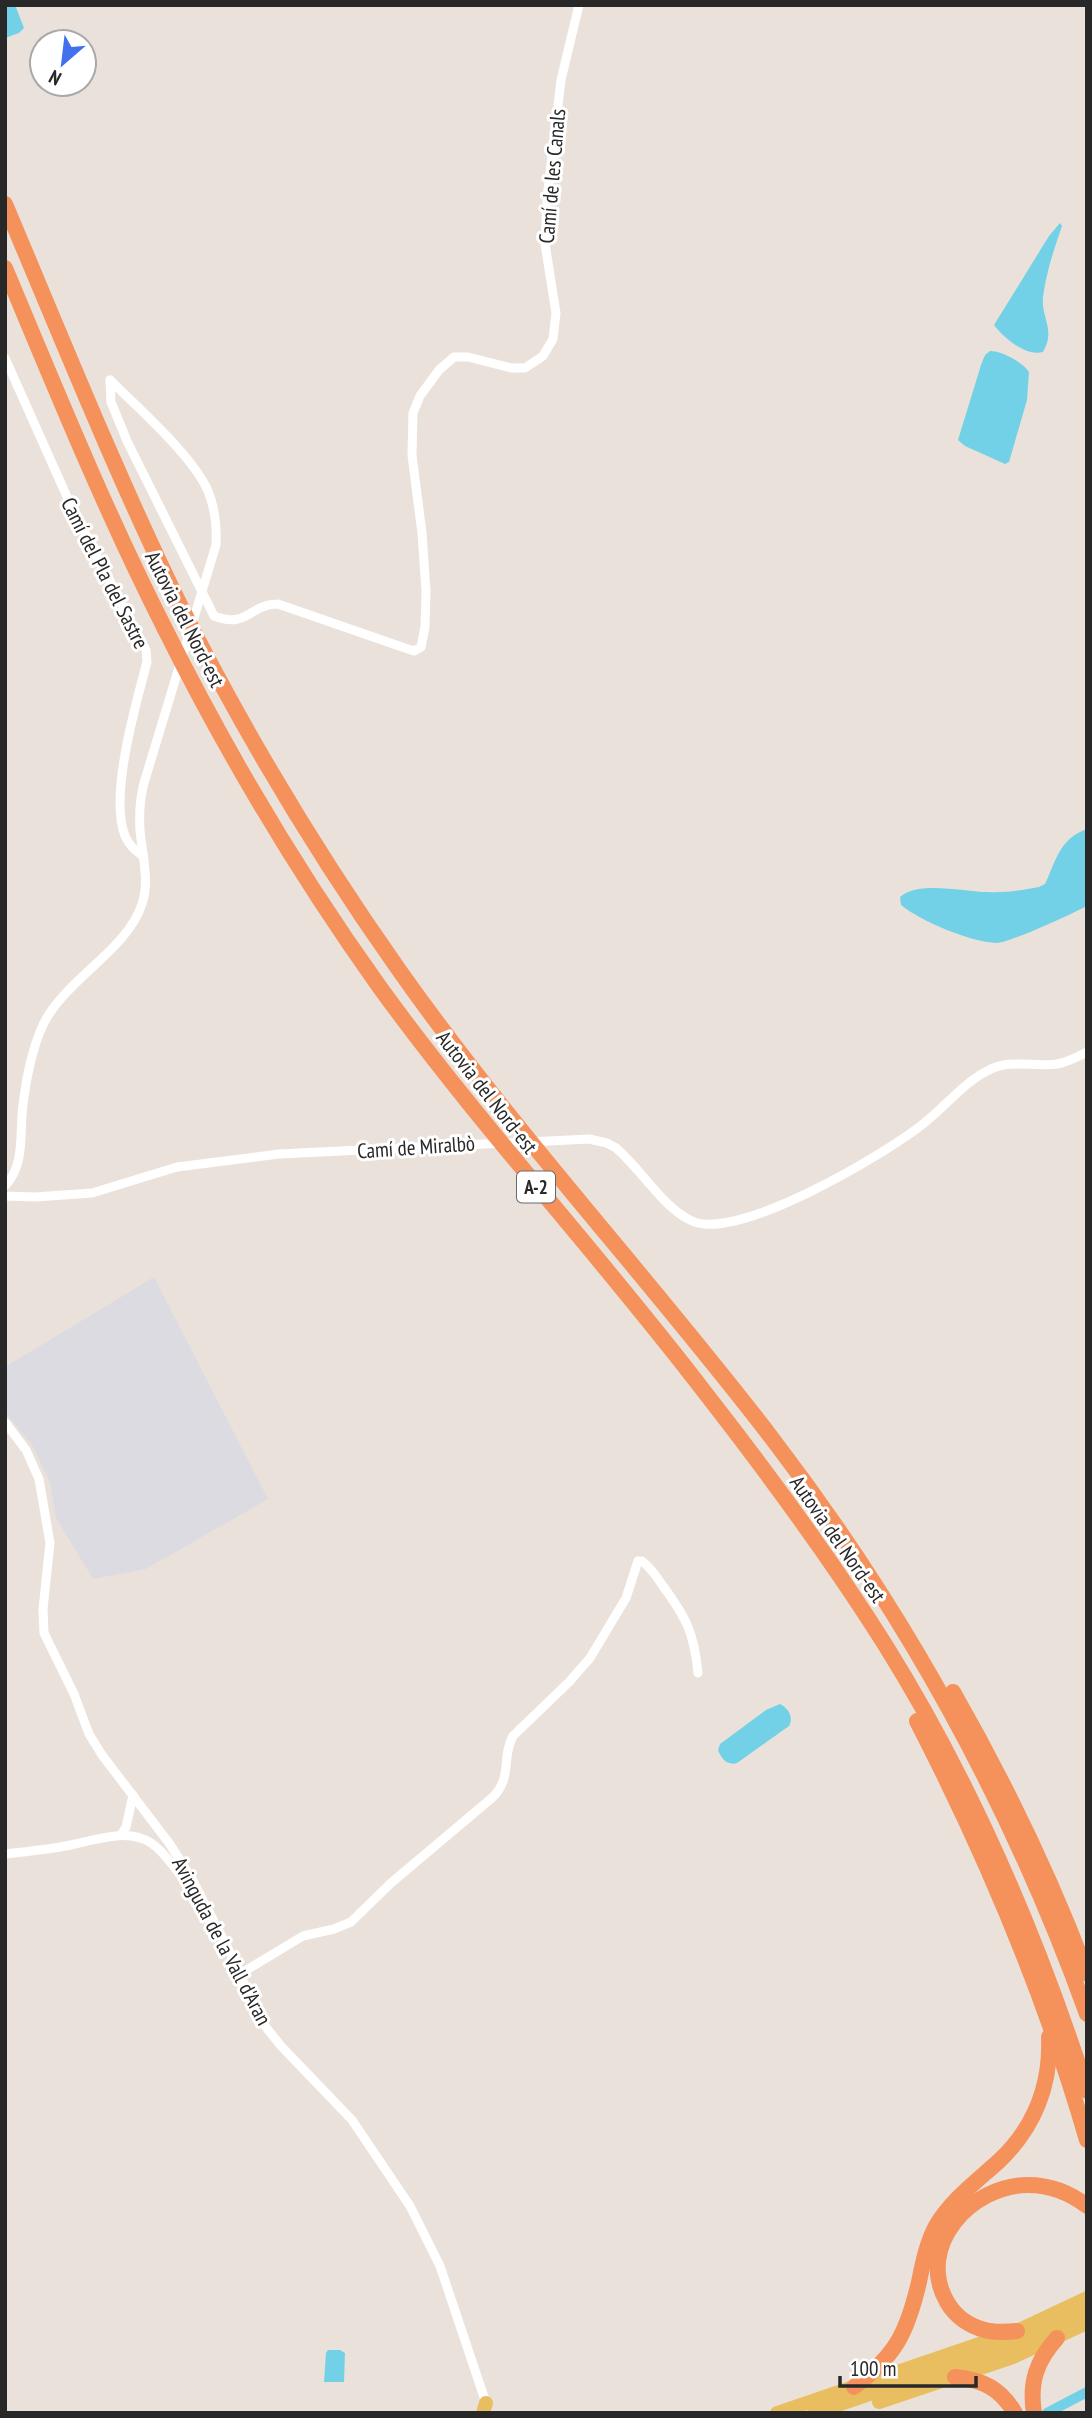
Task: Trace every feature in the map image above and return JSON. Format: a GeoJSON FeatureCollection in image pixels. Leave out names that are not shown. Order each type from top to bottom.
{"type":"FeatureCollection","features":[{"type":"Feature","properties":{"kind":"highway","name":"Autovia del Nord-est"},"geometry":{"type":"LineString","coordinates":[[5,204],[109,451],[153,547],[214,669],[286,798],[374,933],[445,1033],[756,1417],[854,1551],[961,1729],[1041,1896],[1087,2014]]}},
{"type":"Feature","properties":{"kind":"highway","name":"Autovia del Nord-est"},"geometry":{"type":"LineString","coordinates":[[5,268],[103,498],[167,633],[242,772],[293,855],[380,986],[435,1061],[701,1387],[799,1519],[884,1644],[919,1703],[980,1820],[1037,1953],[1087,2091]]}},
{"type":"Feature","properties":{"kind":"highway"},"geometry":{"type":"LineString","coordinates":[[670,1311],[697,1332],[771,1424],[910,1621],[983,1743],[1012,1800],[1082,1957],[1087,1974]]}},
{"type":"Feature","properties":{"kind":"highway"},"geometry":{"type":"LineString","coordinates":[[850,1592],[852,1605],[925,1738],[1010,1921],[1047,2017],[1087,2140]]}},
{"type":"Feature","properties":{"kind":"highway"},"geometry":{"type":"LineString","coordinates":[[854,2387],[883,2364],[901,2337],[913,2307],[926,2249],[942,2217],[956,2200],[1008,2152],[1031,2121],[1047,2079],[1047,2017]]}},
{"type":"Feature","properties":{"kind":"highway"},"geometry":{"type":"LineString","coordinates":[[1017,2332],[977,2328],[960,2317],[949,2305],[937,2270],[940,2251],[948,2231],[957,2218],[977,2200],[992,2192],[1017,2185],[1052,2188],[1087,2206]]}},
{"type":"Feature","properties":{"kind":"highway"},"geometry":{"type":"LineString","coordinates":[[1033,2409],[1036,2368],[1046,2350],[1057,2338]]}},
{"type":"Feature","properties":{"kind":"highway"},"geometry":{"type":"LineString","coordinates":[[955,2377],[975,2379],[992,2387],[1002,2394],[1015,2413]]}},
{"type":"Feature","properties":{"kind":"main road"},"geometry":{"type":"LineString","coordinates":[[778,2413],[1017,2332],[1087,2298]]}},
{"type":"Feature","properties":{"kind":"main road"},"geometry":{"type":"LineString","coordinates":[[814,2413],[1005,2348],[1087,2312]]}},
{"type":"Feature","properties":{"kind":"main road"},"geometry":{"type":"LineString","coordinates":[[844,2413],[1013,2357],[1087,2323]]}},
{"type":"Feature","properties":{"kind":"street","name":"Camí de les Canals"},"geometry":{"type":"LineString","coordinates":[[143,856],[141,796],[149,760],[167,704],[206,584],[215,555],[214,508],[208,491],[190,462],[110,380],[111,402],[127,441],[214,616],[236,621],[266,606],[278,604],[414,651],[422,644],[426,606],[423,543],[412,454],[413,413],[420,396],[443,365],[453,357],[468,357],[515,369],[525,368],[542,356],[553,339],[556,313],[547,264],[545,225],[561,80],[579,5]]}},
{"type":"Feature","properties":{"kind":"street","name":"Camí del Pla del Sastre"},"geometry":{"type":"LineString","coordinates":[[5,358],[76,518],[146,650],[148,662],[128,742],[121,802],[124,834],[131,846],[143,856]]}},
{"type":"Feature","properties":{"kind":"street"},"geometry":{"type":"LineString","coordinates":[[5,1186],[19,1163],[24,1094],[41,1030],[50,1012],[115,944],[138,915],[145,891],[143,856]]}},
{"type":"Feature","properties":{"kind":"street","name":"Camí de Miralbò"},"geometry":{"type":"LineString","coordinates":[[5,1196],[44,1197],[92,1193],[162,1170],[249,1157],[576,1139],[598,1141],[616,1148],[687,1218],[701,1224],[722,1223],[751,1217],[775,1208],[883,1151],[922,1125],[989,1069],[1009,1065],[1061,1063],[1087,1052]]}},
{"type":"Feature","properties":{"kind":"street","name":"Avinguda de la Vall d'Aran"},"geometry":{"type":"LineString","coordinates":[[5,1422],[30,1456],[43,1498],[50,1543],[43,1609],[47,1641],[68,1682],[92,1740],[177,1855],[199,1892],[240,1974],[250,2001],[265,2026],[352,2120],[420,2223],[448,2287],[486,2409]]}},
{"type":"Feature","properties":{"kind":"street"},"geometry":{"type":"LineString","coordinates":[[240,1974],[309,1934],[334,1930],[351,1922],[391,1883],[498,1791],[506,1779],[511,1739],[590,1658],[626,1598],[638,1562],[645,1563],[685,1618],[694,1643],[698,1673]]}},
{"type":"Feature","properties":{"kind":"street"},"geometry":{"type":"LineString","coordinates":[[121,1835],[133,1795]]}},
{"type":"Feature","properties":{"kind":"street"},"geometry":{"type":"LineString","coordinates":[[5,1854],[55,1848],[121,1835],[134,1836],[152,1843],[171,1861],[185,1881],[199,1892]]}},
{"type":"Feature","properties":{"kind":"shaded area"},"geometry":{"type":"Polygon","coordinates":[[[154,1277],[268,1499],[146,1569],[93,1579],[56,1518],[50,1482],[32,1445],[5,1412],[5,1367],[154,1277]]]}},
{"type":"Feature","properties":{"kind":"water"},"geometry":{"type":"Polygon","coordinates":[[[5,5],[15,5],[24,28],[5,38],[5,5]]]}},
{"type":"Feature","properties":{"kind":"water"},"geometry":{"type":"Polygon","coordinates":[[[1060,223],[1062,226],[1048,270],[1043,297],[1048,330],[1047,344],[1043,352],[1030,352],[1009,341],[994,325],[1049,236],[1060,223]]]}},
{"type":"Feature","properties":{"kind":"water"},"geometry":{"type":"Polygon","coordinates":[[[990,351],[1011,358],[1029,372],[1027,400],[1009,462],[1005,464],[965,446],[958,440],[981,365],[990,351]]]}},
{"type":"Feature","properties":{"kind":"water"},"geometry":{"type":"Polygon","coordinates":[[[1087,829],[1087,906],[1027,933],[1003,942],[986,942],[933,924],[901,905],[900,897],[918,889],[994,892],[1039,887],[1045,884],[1064,845],[1087,829]]]}},
{"type":"Feature","properties":{"kind":"water"},"geometry":{"type":"Polygon","coordinates":[[[780,1704],[789,1713],[789,1726],[737,1763],[727,1762],[718,1750],[720,1744],[766,1710],[780,1704]]]}},
{"type":"Feature","properties":{"kind":"water"},"geometry":{"type":"Polygon","coordinates":[[[328,2350],[345,2353],[344,2382],[324,2382],[326,2353],[328,2350]]]}},
{"type":"Feature","properties":{"kind":"waterway"},"geometry":{"type":"LineString","coordinates":[[1047,2413],[1087,2392]]}}]}
